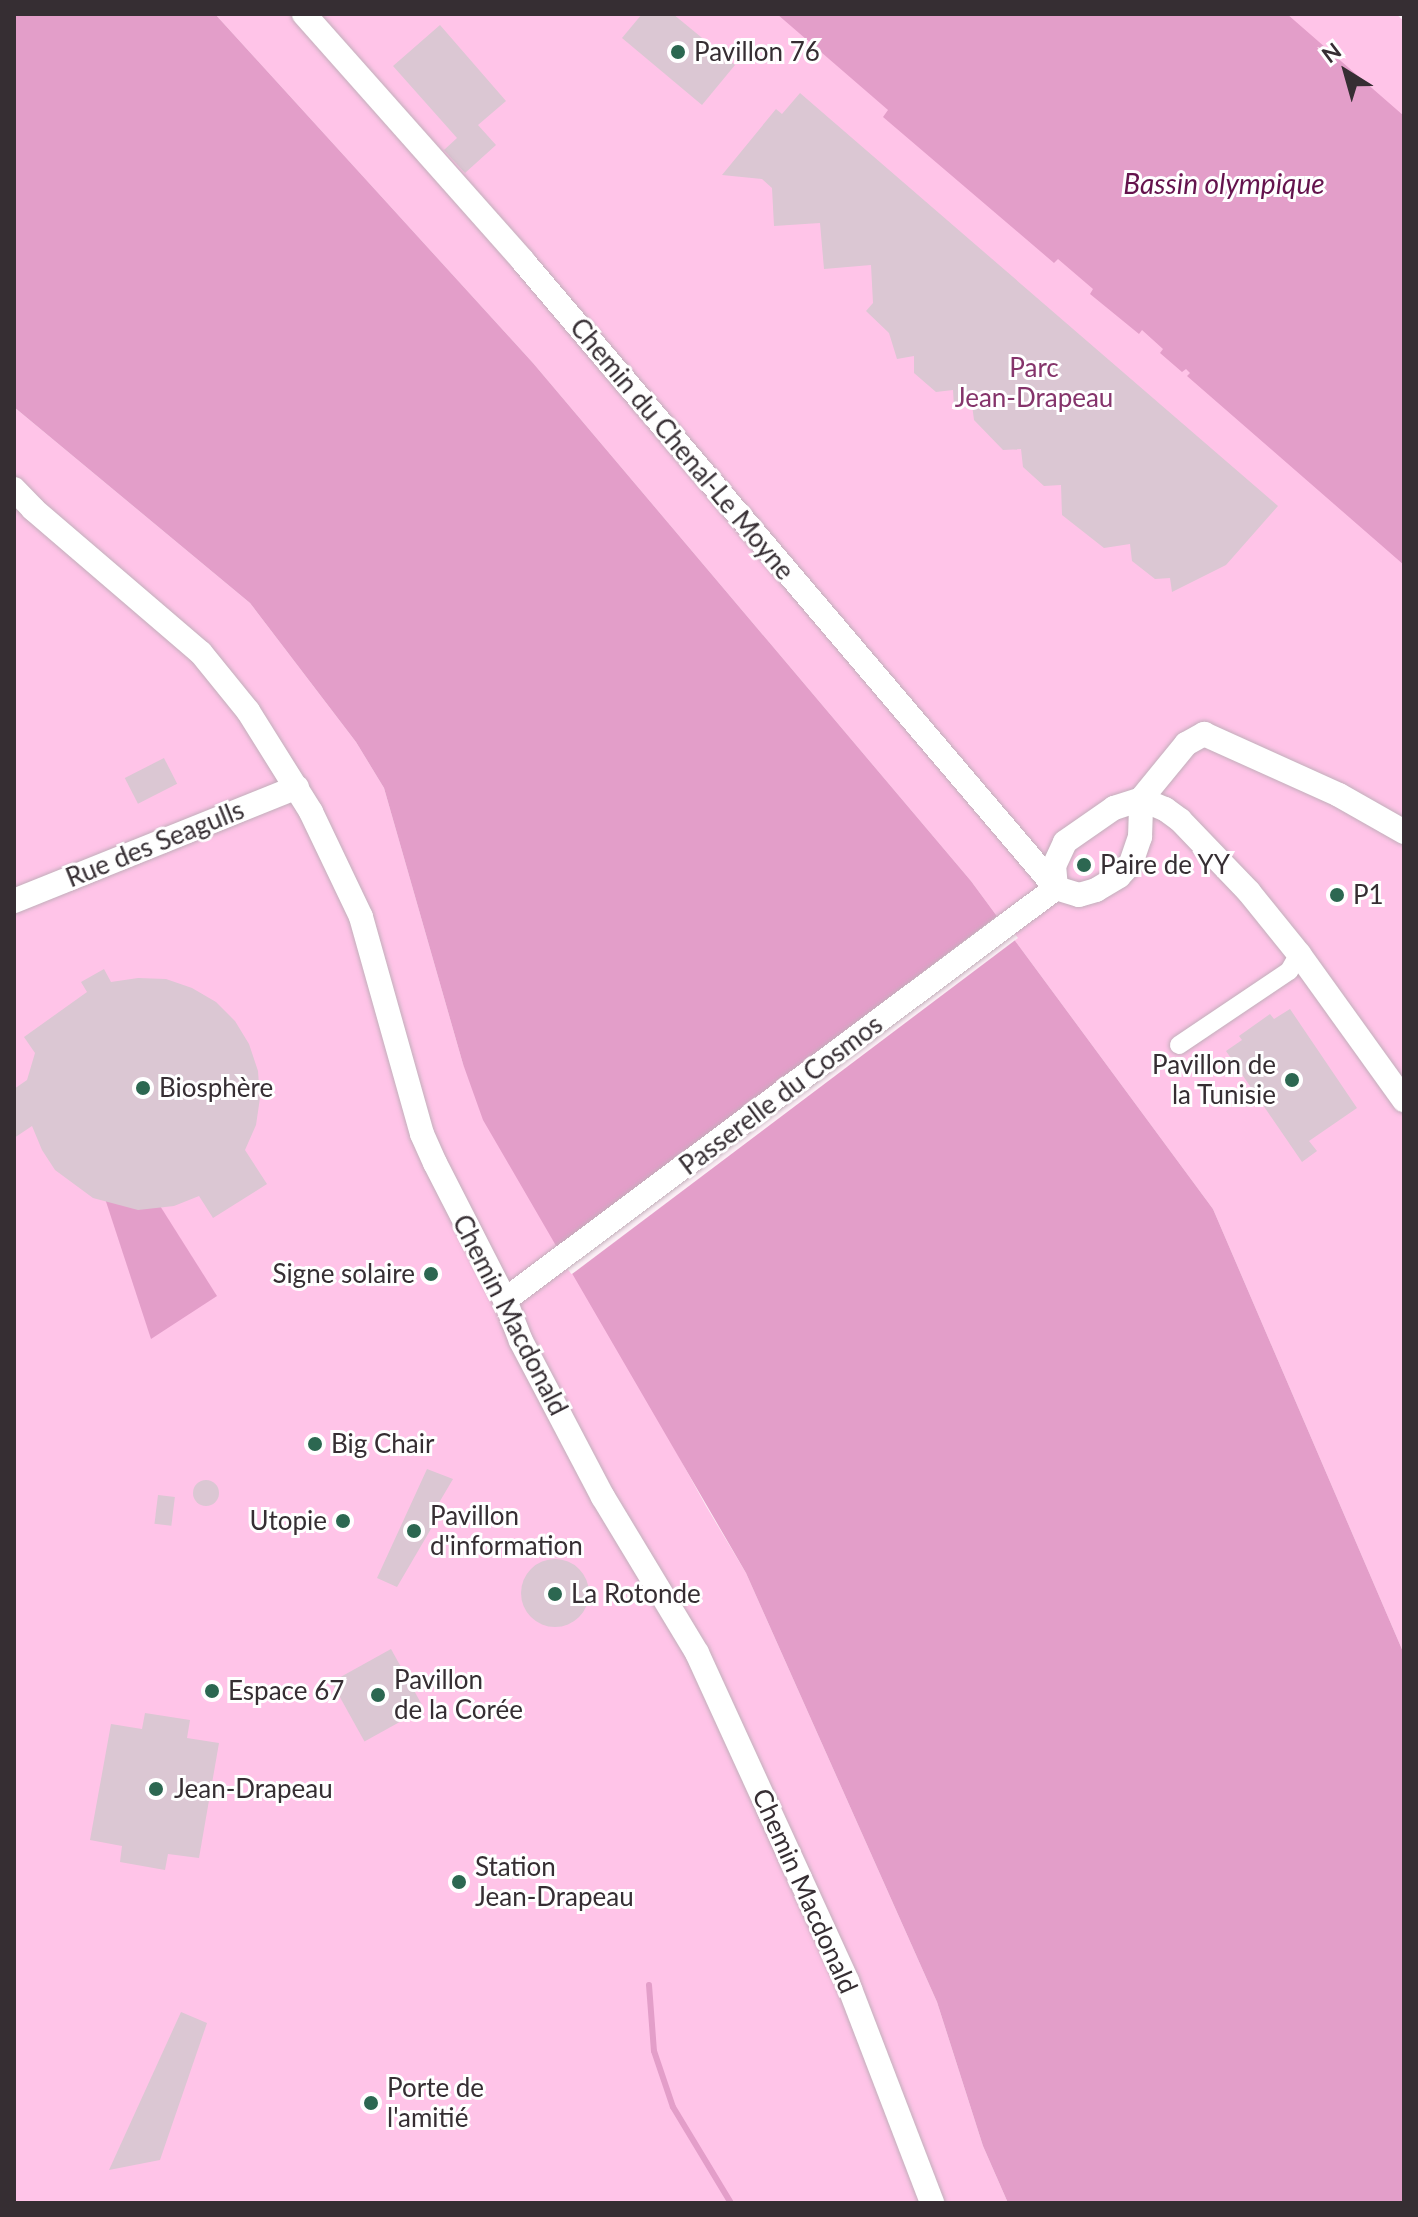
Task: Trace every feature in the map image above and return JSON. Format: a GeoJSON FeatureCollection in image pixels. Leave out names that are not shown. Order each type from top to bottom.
{"type":"FeatureCollection","features":[{"type":"Feature","properties":{"kind":"street","name":"Chemin du Chenal-Le Moyne"},"geometry":{"type":"LineString","coordinates":[[304,14],[523,261],[1056,888]]}},
{"type":"Feature","properties":{"kind":"street","name":"Chemin Macdonald"},"geometry":{"type":"LineString","coordinates":[[14,489],[33,509],[201,653],[248,711],[297,787],[361,917],[422,1134],[505,1300],[521,1341],[603,1497],[697,1653],[847,1981],[932,2203]]}},
{"type":"Feature","properties":{"kind":"street"},"geometry":{"type":"LineString","coordinates":[[1141,799],[1140,837],[1131,863],[1119,876],[1096,890],[1079,895],[1056,888],[1054,866],[1065,842],[1086,824],[1141,799],[1186,744],[1204,734],[1339,795],[1404,832]]}},
{"type":"Feature","properties":{"kind":"street","name":"Rue des Seagulls"},"geometry":{"type":"LineString","coordinates":[[14,901],[297,787]]}},
{"type":"Feature","properties":{"kind":"street"},"geometry":{"type":"LineString","coordinates":[[1141,799],[1165,809],[1215,854],[1299,954],[1404,1100]]}},
{"type":"Feature","properties":{"kind":"street","name":"Passerelle du Cosmos"},"geometry":{"type":"LineString","coordinates":[[505,1300],[1056,888]]}},
{"type":"Feature","properties":{"kind":"street"},"geometry":{"type":"LineString","coordinates":[[1179,1045],[1289,971],[1299,954]]}},
{"type":"Feature","properties":{"kind":"green space","name":"Parc Jean-Drapeau"},"geometry":{"type":"Polygon","coordinates":[[[215,14],[1396,14],[1404,21],[1404,1654],[1213,1209],[971,881],[533,363],[215,14]]]}},
{"type":"Feature","properties":{"kind":"green space"},"geometry":{"type":"Polygon","coordinates":[[[14,407],[250,603],[356,742],[384,788],[463,1064],[706,1506],[746,1573],[937,2002],[983,2146],[1008,2203],[14,2203],[14,407]]]}},
{"type":"Feature","properties":{"kind":"water"},"geometry":{"type":"Polygon","coordinates":[[[14,14],[215,14],[533,363],[971,881],[1213,1209],[1404,1654],[1404,2203],[1008,2203],[983,2146],[937,2002],[746,1573],[483,1120],[463,1064],[384,788],[356,742],[250,603],[14,407],[14,14]]]}},
{"type":"Feature","properties":{"kind":"water","name":"Bassin olympique"},"geometry":{"type":"Polygon","coordinates":[[[777,14],[1287,14],[1404,116],[1404,565],[1187,376],[1190,373],[1186,369],[1182,372],[1160,353],[1163,349],[1142,330],[1139,334],[1090,294],[1093,289],[1058,259],[1054,263],[883,117],[888,110],[777,14]]]}},
{"type":"Feature","properties":{"kind":"water"},"geometry":{"type":"Polygon","coordinates":[[[126,1152],[217,1296],[151,1339],[96,1171],[126,1152]]]}},
{"type":"Feature","properties":{"kind":"pier"},"geometry":{"type":"Polygon","coordinates":[[[1000,914],[1018,938],[572,1274],[554,1250],[1000,914]]]}},
{"type":"Feature","properties":{"kind":"building","name":"Pavillon 76"},"geometry":{"type":"Polygon","coordinates":[[[642,14],[673,14],[735,65],[702,105],[622,38],[642,14]]]}},
{"type":"Feature","properties":{"kind":"building"},"geometry":{"type":"Polygon","coordinates":[[[440,25],[506,101],[478,125],[496,145],[465,173],[444,150],[457,138],[393,66],[440,25]]]}},
{"type":"Feature","properties":{"kind":"building"},"geometry":{"type":"Polygon","coordinates":[[[800,93],[1278,506],[1226,565],[1172,592],[1170,578],[1155,579],[1132,561],[1130,544],[1104,548],[1062,515],[1061,485],[1044,486],[1023,467],[1021,449],[1003,450],[974,420],[972,405],[954,407],[953,390],[936,392],[914,373],[914,356],[897,359],[889,333],[866,311],[873,303],[871,265],[824,269],[820,223],[774,226],[772,188],[762,179],[722,175],[776,109],[782,114],[800,93]]]}},
{"type":"Feature","properties":{"kind":"building"},"geometry":{"type":"Polygon","coordinates":[[[164,758],[177,784],[138,804],[125,778],[164,758]]]}},
{"type":"Feature","properties":{"kind":"building","name":"Biosphère"},"geometry":{"type":"Polygon","coordinates":[[[104,969],[111,982],[138,978],[166,979],[192,988],[216,1002],[235,1021],[249,1044],[258,1071],[260,1098],[256,1125],[245,1150],[267,1184],[213,1218],[199,1196],[174,1206],[138,1210],[93,1198],[55,1170],[32,1126],[14,1138],[14,1089],[27,1080],[35,1053],[24,1037],[87,992],[81,982],[104,969]]]}},
{"type":"Feature","properties":{"kind":"building","name":"Pavillon de la Tunisie"},"geometry":{"type":"Polygon","coordinates":[[[1290,1009],[1357,1108],[1309,1141],[1317,1151],[1302,1162],[1226,1051],[1242,1040],[1239,1036],[1270,1014],[1274,1019],[1290,1009]]]}},
{"type":"Feature","properties":{"kind":"building","name":"Pavillon d'information"},"geometry":{"type":"Polygon","coordinates":[[[427,1469],[453,1479],[430,1518],[435,1522],[397,1587],[377,1578],[427,1469]]]}},
{"type":"Feature","properties":{"kind":"building"},"geometry":{"type":"Polygon","coordinates":[[[206,1480],[215,1484],[219,1493],[215,1502],[206,1506],[197,1502],[193,1493],[197,1484],[206,1480]]]}},
{"type":"Feature","properties":{"kind":"building"},"geometry":{"type":"Polygon","coordinates":[[[158,1495],[175,1497],[171,1526],[154,1524],[158,1495]]]}},
{"type":"Feature","properties":{"kind":"building","name":"La Rotonde"},"geometry":{"type":"Polygon","coordinates":[[[555,1559],[579,1569],[589,1593],[579,1617],[555,1627],[531,1617],[521,1593],[531,1569],[555,1559]]]}},
{"type":"Feature","properties":{"kind":"building","name":"Pavillon de la Corée"},"geometry":{"type":"Polygon","coordinates":[[[391,1649],[424,1708],[364,1741],[332,1682],[391,1649]]]}},
{"type":"Feature","properties":{"kind":"building"},"geometry":{"type":"Polygon","coordinates":[[[145,1713],[190,1720],[187,1738],[219,1743],[199,1858],[168,1854],[165,1870],[120,1862],[122,1846],[90,1840],[111,1724],[142,1729],[145,1713]]]}},
{"type":"Feature","properties":{"kind":"building"},"geometry":{"type":"Polygon","coordinates":[[[181,2012],[207,2023],[160,2160],[109,2170],[181,2012]]]}},
{"type":"Feature","properties":{"kind":"waterway"},"geometry":{"type":"LineString","coordinates":[[649,1985],[654,2051],[673,2107],[731,2203]]}},
{"type":"Feature","properties":{"kind":"place","name":"Pavillon 76"},"geometry":{"type":"Point","coordinates":[678,52]}},
{"type":"Feature","properties":{"kind":"place","name":"Paire de YY"},"geometry":{"type":"Point","coordinates":[1084,865]}},
{"type":"Feature","properties":{"kind":"place","name":"P1"},"geometry":{"type":"Point","coordinates":[1337,895]}},
{"type":"Feature","properties":{"kind":"place","name":"Pavillon de la Tunisie"},"geometry":{"type":"Point","coordinates":[1292,1080]}},
{"type":"Feature","properties":{"kind":"place","name":"Biosphère"},"geometry":{"type":"Point","coordinates":[143,1088]}},
{"type":"Feature","properties":{"kind":"place","name":"Signe solaire"},"geometry":{"type":"Point","coordinates":[431,1274]}},
{"type":"Feature","properties":{"kind":"place","name":"Big Chair"},"geometry":{"type":"Point","coordinates":[315,1444]}},
{"type":"Feature","properties":{"kind":"place","name":"Utopie"},"geometry":{"type":"Point","coordinates":[343,1521]}},
{"type":"Feature","properties":{"kind":"place","name":"Pavillon d'information"},"geometry":{"type":"Point","coordinates":[414,1531]}},
{"type":"Feature","properties":{"kind":"place","name":"La Rotonde"},"geometry":{"type":"Point","coordinates":[555,1594]}},
{"type":"Feature","properties":{"kind":"place","name":"Espace 67"},"geometry":{"type":"Point","coordinates":[212,1691]}},
{"type":"Feature","properties":{"kind":"place","name":"Pavillon de la Corée"},"geometry":{"type":"Point","coordinates":[378,1695]}},
{"type":"Feature","properties":{"kind":"place","name":"Jean-Drapeau"},"geometry":{"type":"Point","coordinates":[156,1789]}},
{"type":"Feature","properties":{"kind":"place","name":"Station Jean-Drapeau"},"geometry":{"type":"Point","coordinates":[459,1882]}},
{"type":"Feature","properties":{"kind":"place","name":"Porte de l'amitié"},"geometry":{"type":"Point","coordinates":[371,2103]}}]}
